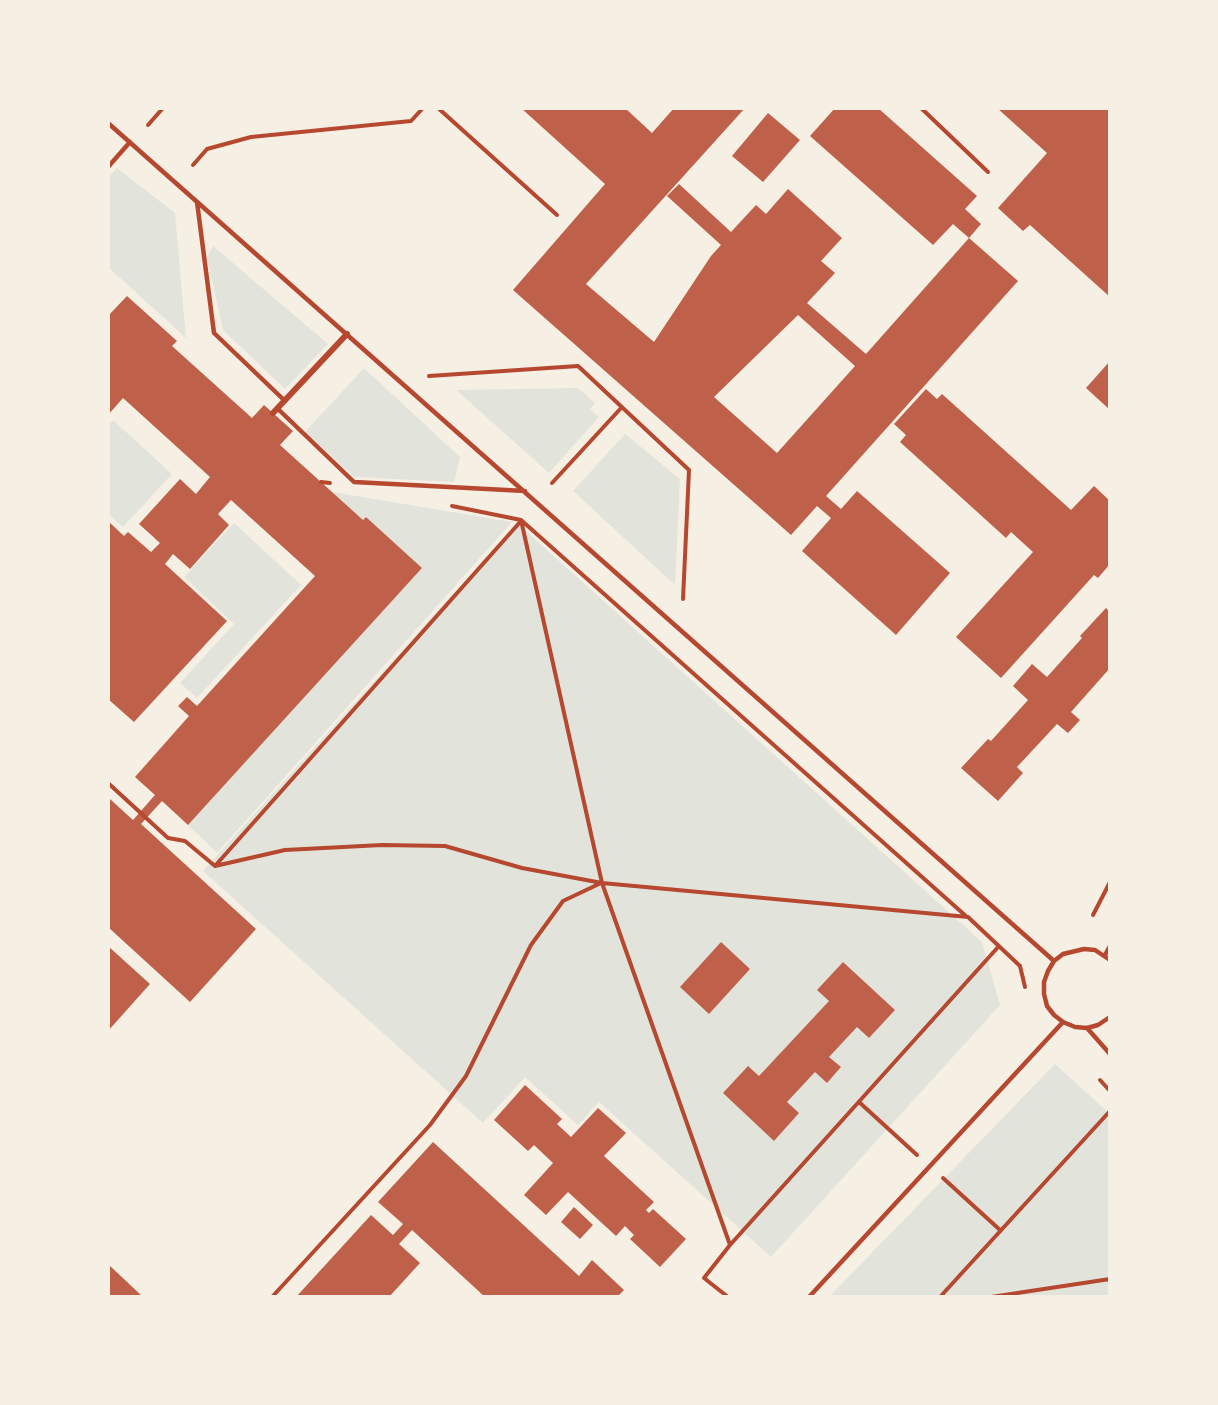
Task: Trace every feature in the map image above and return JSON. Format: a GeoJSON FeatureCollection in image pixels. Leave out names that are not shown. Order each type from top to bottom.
{"type":"FeatureCollection","features":[{"type":"Feature","properties":{"kind":"street"},"geometry":{"type":"LineString","coordinates":[[275,411],[347,334]]}},
{"type":"Feature","properties":{"kind":"lane"},"geometry":{"type":"LineString","coordinates":[[108,123],[1054,961]]}},
{"type":"Feature","properties":{"kind":"lane"},"geometry":{"type":"LineString","coordinates":[[108,168],[130,142]]}},
{"type":"Feature","properties":{"kind":"lane"},"geometry":{"type":"LineString","coordinates":[[197,201],[214,333],[285,401]]}},
{"type":"Feature","properties":{"kind":"lane"},"geometry":{"type":"LineString","coordinates":[[275,411],[354,482],[525,491]]}},
{"type":"Feature","properties":{"kind":"lane"},"geometry":{"type":"LineString","coordinates":[[1105,955],[1110,946]]}},
{"type":"Feature","properties":{"kind":"lane"},"geometry":{"type":"LineString","coordinates":[[1110,960],[1095,950],[1084,949],[1063,954],[1054,961],[1044,982],[1047,1006],[1063,1022],[1075,1027],[1087,1028],[1098,1025],[1110,1017]]}},
{"type":"Feature","properties":{"kind":"lane"},"geometry":{"type":"LineString","coordinates":[[809,1297],[1063,1022]]}},
{"type":"Feature","properties":{"kind":"lane"},"geometry":{"type":"LineString","coordinates":[[1087,1028],[1110,1054]]}},
{"type":"Feature","properties":{"kind":"path"},"geometry":{"type":"LineString","coordinates":[[147,125],[163,108]]}},
{"type":"Feature","properties":{"kind":"path"},"geometry":{"type":"LineString","coordinates":[[193,165],[207,149],[252,137],[411,122],[423,108]]}},
{"type":"Feature","properties":{"kind":"path"},"geometry":{"type":"LineString","coordinates":[[438,108],[557,215]]}},
{"type":"Feature","properties":{"kind":"path"},"geometry":{"type":"LineString","coordinates":[[921,108],[988,172]]}},
{"type":"Feature","properties":{"kind":"path"},"geometry":{"type":"LineString","coordinates":[[429,376],[578,366],[689,470],[683,599]]}},
{"type":"Feature","properties":{"kind":"path"},"geometry":{"type":"LineString","coordinates":[[552,483],[622,407]]}},
{"type":"Feature","properties":{"kind":"path"},"geometry":{"type":"LineString","coordinates":[[215,866],[521,520]]}},
{"type":"Feature","properties":{"kind":"path"},"geometry":{"type":"LineString","coordinates":[[521,520],[602,883],[730,1245]]}},
{"type":"Feature","properties":{"kind":"path"},"geometry":{"type":"LineString","coordinates":[[521,520],[999,946],[1020,966],[1025,987]]}},
{"type":"Feature","properties":{"kind":"path"},"geometry":{"type":"LineString","coordinates":[[108,783],[168,838],[185,841],[215,866]]}},
{"type":"Feature","properties":{"kind":"path"},"geometry":{"type":"LineString","coordinates":[[215,866],[285,850],[382,845],[445,846],[522,868],[602,883],[968,918]]}},
{"type":"Feature","properties":{"kind":"path"},"geometry":{"type":"LineString","coordinates":[[1094,915],[1110,882]]}},
{"type":"Feature","properties":{"kind":"path"},"geometry":{"type":"LineString","coordinates":[[272,1297],[430,1125],[466,1076],[531,945],[563,901],[602,883]]}},
{"type":"Feature","properties":{"kind":"path"},"geometry":{"type":"LineString","coordinates":[[728,1297],[704,1278],[730,1245],[999,946]]}},
{"type":"Feature","properties":{"kind":"path"},"geometry":{"type":"LineString","coordinates":[[1100,1080],[1110,1091]]}},
{"type":"Feature","properties":{"kind":"path"},"geometry":{"type":"LineString","coordinates":[[940,1297],[1110,1111]]}},
{"type":"Feature","properties":{"kind":"path"},"geometry":{"type":"LineString","coordinates":[[991,1297],[1110,1279]]}},
{"type":"Feature","properties":{"kind":"shaded area"},"geometry":{"type":"Polygon","coordinates":[[[117,168],[175,213],[186,338],[108,267],[108,178],[117,168]]]}},
{"type":"Feature","properties":{"kind":"shaded area"},"geometry":{"type":"Polygon","coordinates":[[[213,246],[328,344],[285,389],[223,330],[207,257],[213,246]]]}},
{"type":"Feature","properties":{"kind":"shaded area"},"geometry":{"type":"Polygon","coordinates":[[[364,368],[460,457],[454,482],[355,477],[305,432],[364,368]]]}},
{"type":"Feature","properties":{"kind":"shaded area"},"geometry":{"type":"Polygon","coordinates":[[[578,388],[595,403],[590,409],[599,417],[549,473],[456,390],[578,388]]]}},
{"type":"Feature","properties":{"kind":"shaded area"},"geometry":{"type":"Polygon","coordinates":[[[113,420],[172,474],[123,527],[108,514],[108,425],[113,420]]]}},
{"type":"Feature","properties":{"kind":"shaded area"},"geometry":{"type":"Polygon","coordinates":[[[625,434],[680,479],[675,585],[573,491],[625,434]]]}},
{"type":"Feature","properties":{"kind":"shaded area"},"geometry":{"type":"Polygon","coordinates":[[[332,492],[512,522],[217,853],[188,825],[422,568],[366,517],[363,520],[332,492]]]}},
{"type":"Feature","properties":{"kind":"shaded area"},"geometry":{"type":"Polygon","coordinates":[[[234,523],[301,585],[197,698],[180,683],[234,624],[184,577],[234,523]]]}},
{"type":"Feature","properties":{"kind":"shaded area"},"geometry":{"type":"Polygon","coordinates":[[[517,523],[982,942],[1000,1005],[771,1257],[599,1102],[578,1125],[525,1077],[483,1123],[203,871],[517,523]]]}},
{"type":"Feature","properties":{"kind":"shaded area"},"geometry":{"type":"Polygon","coordinates":[[[1055,1064],[1110,1114],[1110,1297],[829,1297],[1055,1064]]]}},
{"type":"Feature","properties":{"kind":"building"},"geometry":{"type":"Polygon","coordinates":[[[521,108],[625,108],[652,133],[674,108],[745,108],[586,284],[654,342],[711,256],[721,245],[667,196],[679,184],[731,232],[756,205],[766,214],[788,189],[842,238],[821,261],[835,273],[807,303],[866,354],[969,238],[1018,281],[826,496],[841,509],[857,491],[950,573],[896,635],[802,551],[831,518],[817,506],[791,535],[513,290],[605,184],[521,108]],[[798,315],[714,397],[777,453],[855,366],[798,315]]]}},
{"type":"Feature","properties":{"kind":"building"},"geometry":{"type":"Polygon","coordinates":[[[835,108],[878,108],[977,196],[965,209],[981,224],[969,238],[953,224],[933,245],[810,136],[835,108]]]}},
{"type":"Feature","properties":{"kind":"building"},"geometry":{"type":"Polygon","coordinates":[[[997,108],[1110,108],[1110,297],[1030,225],[1023,231],[998,208],[1047,153],[997,108]]]}},
{"type":"Feature","properties":{"kind":"building"},"geometry":{"type":"Polygon","coordinates":[[[768,113],[800,140],[763,182],[732,156],[768,113]]]}},
{"type":"Feature","properties":{"kind":"building"},"geometry":{"type":"Polygon","coordinates":[[[127,296],[177,341],[172,346],[252,418],[264,405],[293,431],[280,445],[363,520],[366,517],[422,568],[188,825],[162,801],[141,824],[256,929],[190,1002],[108,927],[108,802],[110,799],[133,820],[155,795],[135,777],[189,716],[178,706],[187,697],[197,706],[315,576],[231,500],[218,514],[229,525],[190,569],[173,554],[165,564],[227,621],[134,722],[108,699],[108,521],[124,536],[128,532],[151,552],[160,543],[139,524],[180,479],[196,494],[210,477],[123,398],[108,415],[108,316],[127,296]]]}},
{"type":"Feature","properties":{"kind":"building"},"geometry":{"type":"Polygon","coordinates":[[[1110,361],[1110,410],[1086,388],[1110,361]]]}},
{"type":"Feature","properties":{"kind":"building"},"geometry":{"type":"Polygon","coordinates":[[[926,389],[937,399],[942,394],[1071,510],[1094,486],[1110,501],[1110,564],[1098,578],[1094,575],[1001,678],[956,637],[1033,552],[1011,532],[1006,538],[900,442],[906,435],[894,424],[926,389]]]}},
{"type":"Feature","properties":{"kind":"building"},"geometry":{"type":"Polygon","coordinates":[[[1106,608],[1110,612],[1110,668],[1071,712],[1080,720],[1068,733],[1057,724],[1017,767],[1023,773],[998,801],[961,768],[988,739],[991,741],[1028,700],[1013,686],[1032,664],[1047,677],[1106,608]]]}},
{"type":"Feature","properties":{"kind":"building"},"geometry":{"type":"Polygon","coordinates":[[[721,942],[750,969],[709,1014],[680,987],[721,942]]]}},
{"type":"Feature","properties":{"kind":"building"},"geometry":{"type":"Polygon","coordinates":[[[108,946],[150,984],[108,1031],[108,946]]]}},
{"type":"Feature","properties":{"kind":"building"},"geometry":{"type":"Polygon","coordinates":[[[843,962],[895,1010],[869,1038],[857,1027],[829,1057],[841,1067],[827,1083],[815,1072],[787,1102],[799,1113],[774,1141],[723,1093],[748,1066],[759,1076],[829,1001],[817,990],[843,962]]]}},
{"type":"Feature","properties":{"kind":"building"},"geometry":{"type":"Polygon","coordinates":[[[525,1085],[562,1119],[557,1124],[571,1137],[598,1108],[626,1133],[604,1156],[654,1202],[646,1210],[649,1213],[653,1209],[686,1239],[660,1267],[630,1239],[634,1235],[625,1226],[616,1236],[568,1192],[546,1215],[524,1195],[553,1163],[534,1145],[528,1151],[494,1120],[525,1085]]]}},
{"type":"Feature","properties":{"kind":"building"},"geometry":{"type":"Polygon","coordinates":[[[433,1142],[579,1276],[592,1260],[624,1290],[617,1297],[485,1297],[412,1230],[399,1244],[420,1263],[389,1297],[296,1297],[371,1215],[393,1235],[403,1224],[378,1202],[433,1142]]]}},
{"type":"Feature","properties":{"kind":"building"},"geometry":{"type":"Polygon","coordinates":[[[574,1207],[593,1225],[580,1239],[561,1222],[574,1207]]]}},
{"type":"Feature","properties":{"kind":"building"},"geometry":{"type":"Polygon","coordinates":[[[108,1264],[143,1297],[108,1297],[108,1264]]]}}]}
